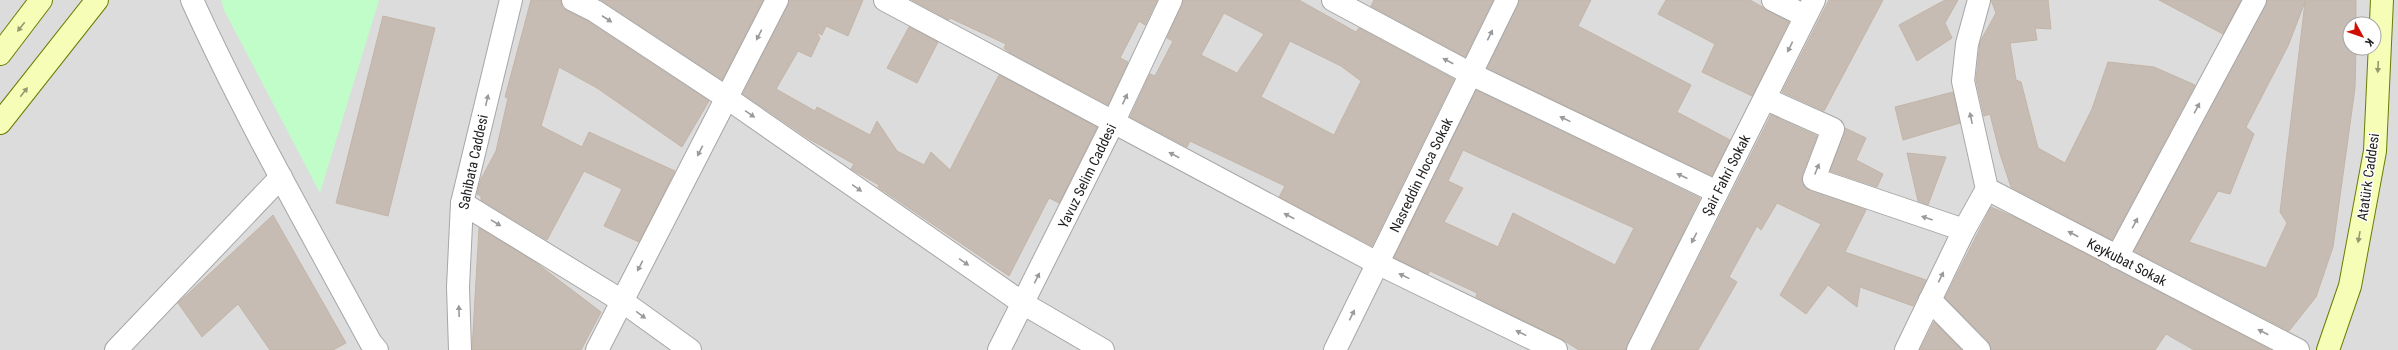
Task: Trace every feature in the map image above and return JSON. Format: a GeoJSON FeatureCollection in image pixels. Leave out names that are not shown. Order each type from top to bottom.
{"type":"FeatureCollection","features":[{"type":"Feature","properties":{"kind":"main road"},"geometry":{"type":"LineString","coordinates":[[0,54],[41,0]]}},
{"type":"Feature","properties":{"kind":"main road"},"geometry":{"type":"LineString","coordinates":[[0,123],[97,0]]}},
{"type":"Feature","properties":{"kind":"main road","name":"Atatürk Caddesi"},"geometry":{"type":"LineString","coordinates":[[2328,350],[2350,286],[2374,151],[2382,0]]}},
{"type":"Feature","properties":{"kind":"street"},"geometry":{"type":"LineString","coordinates":[[192,0],[216,54],[281,177],[371,343],[378,350]]}},
{"type":"Feature","properties":{"kind":"street","name":"Sahibata Caddesi"},"geometry":{"type":"LineString","coordinates":[[460,350],[458,287],[462,203],[511,0]]}},
{"type":"Feature","properties":{"kind":"street"},"geometry":{"type":"LineString","coordinates":[[573,0],[594,11],[727,98],[1024,304],[1104,350]]}},
{"type":"Feature","properties":{"kind":"street"},"geometry":{"type":"LineString","coordinates":[[597,350],[777,0]]}},
{"type":"Feature","properties":{"kind":"street"},"geometry":{"type":"LineString","coordinates":[[884,0],[1377,263],[1556,350]]}},
{"type":"Feature","properties":{"kind":"street","name":"Yavuz Selim Caddesi"},"geometry":{"type":"LineString","coordinates":[[1008,344],[1024,304],[1114,123],[1171,0]]}},
{"type":"Feature","properties":{"kind":"street"},"geometry":{"type":"LineString","coordinates":[[1333,0],[1471,74],[1717,192]]}},
{"type":"Feature","properties":{"kind":"street","name":"Nasreddin Hoca Sokak"},"geometry":{"type":"LineString","coordinates":[[1335,350],[1507,0]]}},
{"type":"Feature","properties":{"kind":"street"},"geometry":{"type":"LineString","coordinates":[[1773,0],[1810,8]]}},
{"type":"Feature","properties":{"kind":"street"},"geometry":{"type":"LineString","coordinates":[[1906,350],[1964,230],[1987,189],[1963,81],[1967,44],[1978,0]]}},
{"type":"Feature","properties":{"kind":"street"},"geometry":{"type":"LineString","coordinates":[[2117,257],[2255,0]]}},
{"type":"Feature","properties":{"kind":"street","name":"Şair Fahri Sokak"},"geometry":{"type":"LineString","coordinates":[[1638,350],[1717,192],[1766,99],[1810,8]]}},
{"type":"Feature","properties":{"kind":"street"},"geometry":{"type":"LineString","coordinates":[[1766,99],[1833,129],[1814,179],[1964,230]]}},
{"type":"Feature","properties":{"kind":"street"},"geometry":{"type":"LineString","coordinates":[[116,350],[281,177]]}},
{"type":"Feature","properties":{"kind":"street","name":"Keykubat Sokak"},"geometry":{"type":"LineString","coordinates":[[1987,189],[2298,350]]}},
{"type":"Feature","properties":{"kind":"street"},"geometry":{"type":"LineString","coordinates":[[462,203],[622,301],[690,350]]}},
{"type":"Feature","properties":{"kind":"street"},"geometry":{"type":"LineString","coordinates":[[1930,300],[1979,350]]}},
{"type":"Feature","properties":{"kind":"shaded area"},"geometry":{"type":"Polygon","coordinates":[[[0,0],[2398,0],[2398,350],[0,350],[0,0]]]}},
{"type":"Feature","properties":{"kind":"green space"},"geometry":{"type":"Polygon","coordinates":[[[221,0],[379,0],[320,193],[224,10],[221,0]]]}},
{"type":"Feature","properties":{"kind":"building"},"geometry":{"type":"Polygon","coordinates":[[[531,0],[561,0],[562,7],[567,11],[589,22],[709,101],[682,147],[597,88],[559,67],[541,126],[582,147],[589,132],[675,171],[639,242],[604,226],[622,189],[584,171],[547,240],[481,200],[481,196],[477,194],[481,179],[496,151],[508,98],[505,97],[531,0]]]}},
{"type":"Feature","properties":{"kind":"building"},"geometry":{"type":"Polygon","coordinates":[[[601,0],[763,0],[722,80],[601,0]]]}},
{"type":"Feature","properties":{"kind":"building"},"geometry":{"type":"Polygon","coordinates":[[[789,0],[863,0],[848,36],[826,26],[822,35],[816,32],[820,38],[811,57],[798,51],[776,89],[815,111],[817,107],[870,135],[877,121],[897,151],[924,165],[931,152],[950,170],[999,75],[1097,127],[1059,203],[1049,198],[1009,276],[878,187],[879,185],[851,169],[854,164],[809,139],[743,94],[789,0]]]}},
{"type":"Feature","properties":{"kind":"building"},"geometry":{"type":"Polygon","coordinates":[[[912,0],[1157,0],[1145,25],[1139,21],[1120,58],[1128,62],[1108,105],[1010,53],[1004,48],[1006,44],[950,18],[949,20],[912,0]]]}},
{"type":"Feature","properties":{"kind":"building"},"geometry":{"type":"Polygon","coordinates":[[[1183,0],[1299,0],[1356,32],[1359,28],[1454,79],[1372,246],[1279,197],[1285,186],[1190,141],[1187,147],[1130,117],[1150,74],[1155,76],[1173,41],[1167,38],[1183,0]],[[1224,13],[1201,55],[1237,73],[1264,34],[1224,13]],[[1290,41],[1261,97],[1334,135],[1361,81],[1341,66],[1290,41]]]}},
{"type":"Feature","properties":{"kind":"building"},"geometry":{"type":"Polygon","coordinates":[[[1374,0],[1493,0],[1465,57],[1371,6],[1374,0]]]}},
{"type":"Feature","properties":{"kind":"building"},"geometry":{"type":"Polygon","coordinates":[[[1519,0],[1591,0],[1578,26],[1691,85],[1677,112],[1730,140],[1712,176],[1487,68],[1519,0]]]}},
{"type":"Feature","properties":{"kind":"building"},"geometry":{"type":"Polygon","coordinates":[[[1666,0],[1750,0],[1789,22],[1752,96],[1702,72],[1715,44],[1658,14],[1666,0]]]}},
{"type":"Feature","properties":{"kind":"building"},"geometry":{"type":"Polygon","coordinates":[[[1829,0],[1883,0],[1824,111],[1782,92],[1829,0]]]}},
{"type":"Feature","properties":{"kind":"building"},"geometry":{"type":"Polygon","coordinates":[[[1945,0],[1958,0],[1945,23],[1952,38],[1917,61],[1899,25],[1945,0]]]}},
{"type":"Feature","properties":{"kind":"building"},"geometry":{"type":"Polygon","coordinates":[[[1991,0],[2048,0],[2051,29],[2035,28],[2037,40],[2010,43],[2016,80],[2021,82],[2038,148],[2065,163],[2092,109],[2108,62],[2154,67],[2195,85],[2112,240],[2011,187],[2000,154],[1990,114],[1984,116],[1976,80],[1980,42],[1996,13],[1991,0]]]}},
{"type":"Feature","properties":{"kind":"building"},"geometry":{"type":"Polygon","coordinates":[[[2159,0],[2241,0],[2223,34],[2159,0]]]}},
{"type":"Feature","properties":{"kind":"building"},"geometry":{"type":"Polygon","coordinates":[[[2267,0],[2356,0],[2356,16],[2342,16],[2342,56],[2356,56],[2355,88],[2333,247],[2316,297],[2289,331],[2134,251],[2267,0]],[[2305,2],[2288,46],[2246,127],[2254,134],[2230,194],[2218,191],[2189,242],[2266,268],[2287,223],[2280,212],[2305,2]]]}},
{"type":"Feature","properties":{"kind":"building"},"geometry":{"type":"Polygon","coordinates":[[[383,16],[435,28],[388,216],[336,203],[383,16]]]}},
{"type":"Feature","properties":{"kind":"building"},"geometry":{"type":"Polygon","coordinates":[[[909,27],[938,42],[917,83],[887,68],[909,27]]]}},
{"type":"Feature","properties":{"kind":"building"},"geometry":{"type":"Polygon","coordinates":[[[1476,90],[1700,198],[1626,350],[1579,350],[1561,339],[1476,297],[1477,293],[1430,271],[1428,274],[1394,258],[1476,90]],[[1463,150],[1448,181],[1463,188],[1444,222],[1498,247],[1513,213],[1615,265],[1634,228],[1463,150]]]}},
{"type":"Feature","properties":{"kind":"building"},"geometry":{"type":"Polygon","coordinates":[[[1953,92],[1960,123],[1903,140],[1895,107],[1953,92]]]}},
{"type":"Feature","properties":{"kind":"building"},"geometry":{"type":"Polygon","coordinates":[[[1771,115],[1817,136],[1802,175],[1802,182],[1805,187],[1866,210],[1845,252],[1926,280],[1913,306],[1860,287],[1857,307],[1828,285],[1806,314],[1780,295],[1821,224],[1777,203],[1761,230],[1757,226],[1729,277],[1737,282],[1698,350],[1652,350],[1771,115]]]}},
{"type":"Feature","properties":{"kind":"building"},"geometry":{"type":"Polygon","coordinates":[[[1845,128],[1866,138],[1856,160],[1883,174],[1877,187],[1830,171],[1845,128]]]}},
{"type":"Feature","properties":{"kind":"building"},"geometry":{"type":"Polygon","coordinates":[[[1907,153],[1946,157],[1928,205],[1918,201],[1907,153]]]}},
{"type":"Feature","properties":{"kind":"building"},"geometry":{"type":"Polygon","coordinates":[[[1991,207],[2021,220],[2271,350],[2194,350],[2166,334],[2155,350],[1991,350],[1988,341],[1945,298],[1991,207]]]}},
{"type":"Feature","properties":{"kind":"building"},"geometry":{"type":"Polygon","coordinates":[[[273,215],[346,343],[333,350],[270,350],[238,304],[202,337],[178,303],[273,215]]]}},
{"type":"Feature","properties":{"kind":"building"},"geometry":{"type":"Polygon","coordinates":[[[479,228],[535,262],[601,312],[581,350],[472,350],[479,228]]]}},
{"type":"Feature","properties":{"kind":"building"},"geometry":{"type":"Polygon","coordinates":[[[1934,322],[1962,350],[1920,350],[1934,322]]]}}]}
